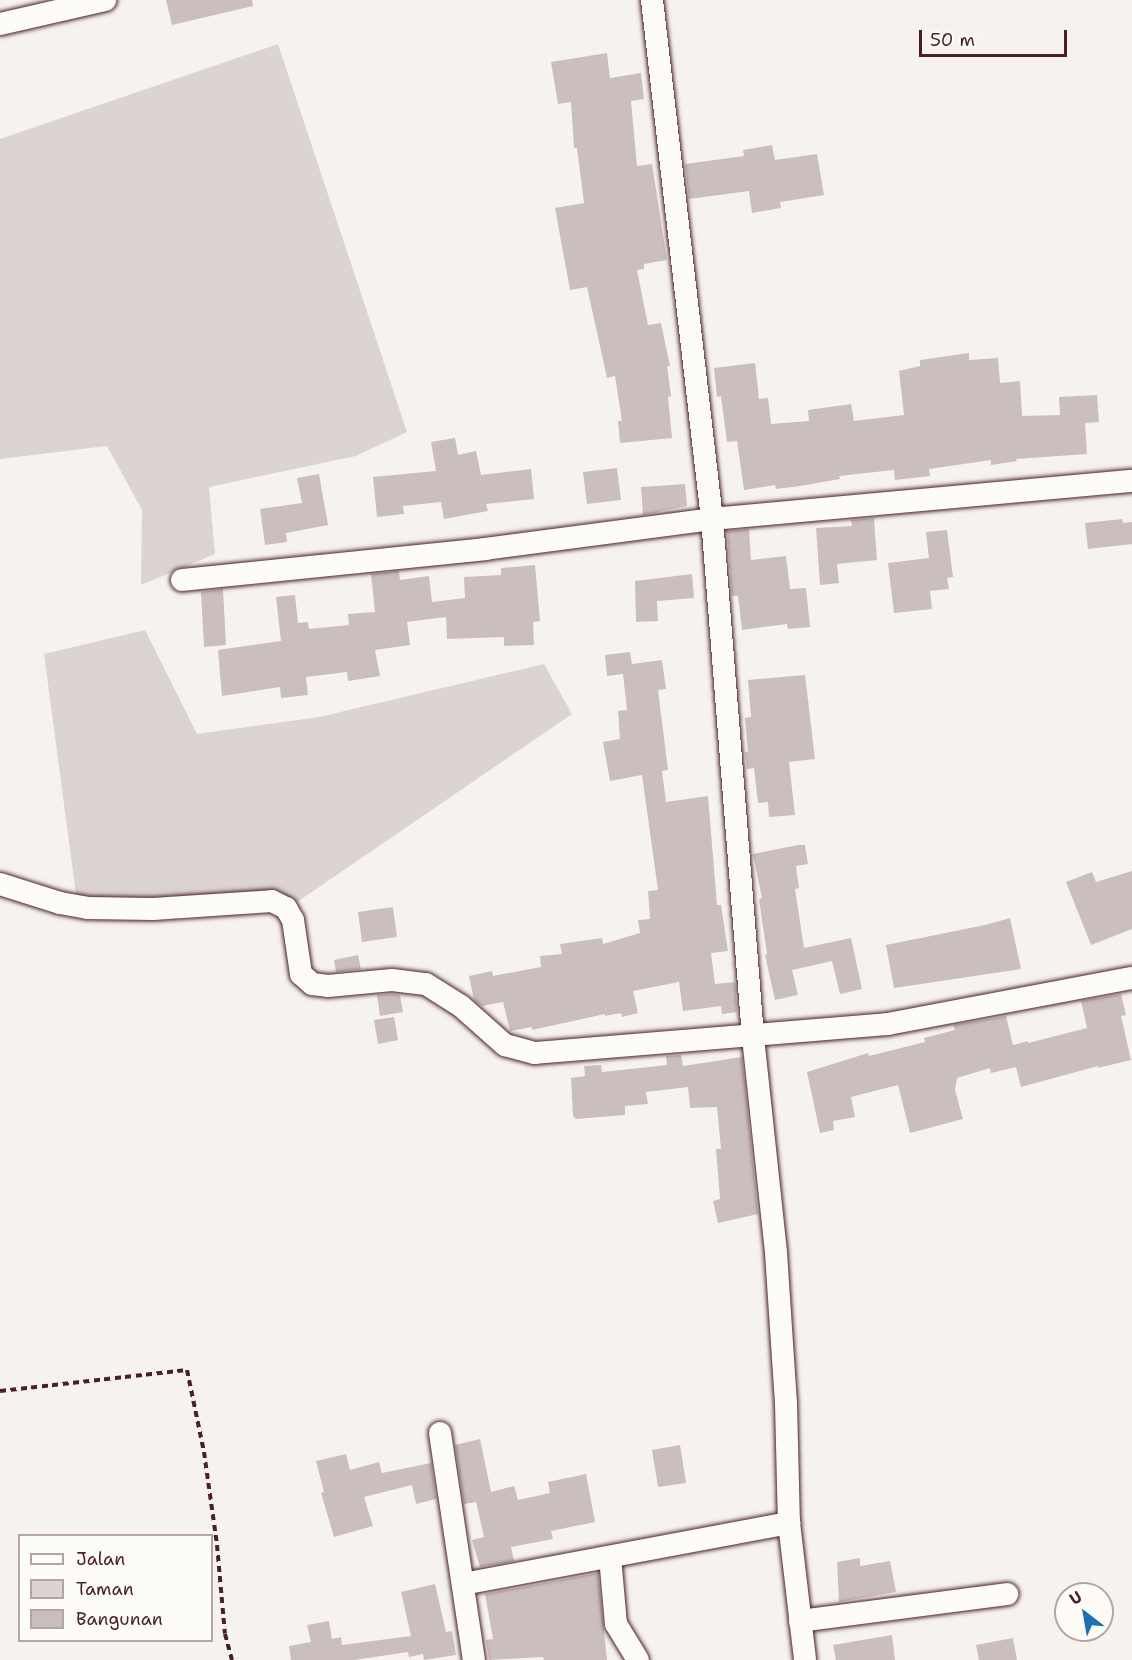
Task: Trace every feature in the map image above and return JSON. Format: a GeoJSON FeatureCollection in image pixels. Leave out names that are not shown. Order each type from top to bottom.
{"type":"FeatureCollection","features":[{"type":"Feature","properties":{"kind":"street"},"geometry":{"type":"LineString","coordinates":[[0,24],[105,0]]}},
{"type":"Feature","properties":{"kind":"street"},"geometry":{"type":"LineString","coordinates":[[652,0],[712,519],[753,1037],[781,1314],[789,1523],[805,1660]]}},
{"type":"Feature","properties":{"kind":"street"},"geometry":{"type":"LineString","coordinates":[[182,580],[485,549],[712,519],[1132,481]]}},
{"type":"Feature","properties":{"kind":"street"},"geometry":{"type":"LineString","coordinates":[[0,884],[60,903],[88,908],[153,909],[272,901],[285,908],[293,920],[302,974],[312,984],[328,986],[392,980],[426,984],[461,1006],[492,1036],[520,1050],[553,1052],[888,1024],[1132,978]]}},
{"type":"Feature","properties":{"kind":"street"},"geometry":{"type":"LineString","coordinates":[[440,1434],[474,1660]]}},
{"type":"Feature","properties":{"kind":"street"},"geometry":{"type":"LineString","coordinates":[[463,1584],[789,1523]]}},
{"type":"Feature","properties":{"kind":"street"},"geometry":{"type":"LineString","coordinates":[[610,1557],[616,1624],[638,1660]]}},
{"type":"Feature","properties":{"kind":"street"},"geometry":{"type":"LineString","coordinates":[[800,1621],[1007,1594]]}},
{"type":"Feature","properties":{"kind":"path"},"geometry":{"type":"LineString","coordinates":[[0,1391],[187,1370],[204,1452],[217,1545],[225,1634],[232,1660]]}},
{"type":"Feature","properties":{"kind":"green space"},"geometry":{"type":"Polygon","coordinates":[[[278,44],[407,432],[356,456],[209,487],[215,554],[141,585],[142,510],[107,446],[0,459],[0,139],[278,44]]]}},
{"type":"Feature","properties":{"kind":"green space"},"geometry":{"type":"Polygon","coordinates":[[[145,630],[197,734],[319,717],[544,664],[572,714],[284,911],[77,902],[44,654],[145,630]]]}},
{"type":"Feature","properties":{"kind":"building"},"geometry":{"type":"Polygon","coordinates":[[[166,0],[252,0],[253,6],[172,25],[166,0]]]}},
{"type":"Feature","properties":{"kind":"building"},"geometry":{"type":"Polygon","coordinates":[[[607,53],[610,78],[641,73],[644,99],[631,101],[637,166],[652,164],[667,260],[644,264],[644,269],[637,270],[648,325],[661,323],[670,366],[667,366],[671,396],[668,397],[672,438],[620,443],[618,421],[622,421],[615,376],[607,378],[587,287],[570,290],[555,208],[584,203],[577,148],[574,148],[571,102],[558,104],[551,62],[607,53]]]}},
{"type":"Feature","properties":{"kind":"building"},"geometry":{"type":"Polygon","coordinates":[[[772,145],[775,160],[817,154],[824,195],[780,202],[781,208],[752,213],[749,191],[689,199],[685,164],[744,156],[743,150],[772,145]]]}},
{"type":"Feature","properties":{"kind":"building"},"geometry":{"type":"Polygon","coordinates":[[[969,353],[969,360],[998,358],[1000,383],[1020,381],[1022,416],[1060,415],[1059,397],[1097,395],[1099,422],[1085,423],[1087,454],[1016,459],[1017,461],[991,465],[991,460],[929,469],[930,476],[895,480],[894,470],[839,476],[840,479],[800,486],[776,489],[775,485],[744,490],[737,441],[727,442],[721,396],[717,397],[714,368],[755,363],[759,399],[768,398],[771,424],[809,421],[808,410],[851,404],[854,421],[904,415],[899,371],[920,366],[920,360],[969,353]]]}},
{"type":"Feature","properties":{"kind":"building"},"geometry":{"type":"Polygon","coordinates":[[[455,438],[458,455],[476,451],[481,475],[531,469],[534,499],[486,504],[488,511],[444,519],[441,502],[403,506],[404,514],[377,517],[373,477],[436,471],[431,442],[455,438]]]}},
{"type":"Feature","properties":{"kind":"building"},"geometry":{"type":"Polygon","coordinates":[[[617,468],[621,500],[587,504],[583,472],[617,468]]]}},
{"type":"Feature","properties":{"kind":"building"},"geometry":{"type":"Polygon","coordinates":[[[319,474],[328,525],[286,533],[287,542],[265,545],[260,509],[302,503],[297,478],[319,474]]]}},
{"type":"Feature","properties":{"kind":"building"},"geometry":{"type":"Polygon","coordinates":[[[685,484],[687,506],[643,515],[641,487],[685,484]]]}},
{"type":"Feature","properties":{"kind":"building"},"geometry":{"type":"Polygon","coordinates":[[[874,518],[877,560],[837,564],[839,583],[820,585],[816,528],[852,526],[851,520],[874,518]]]}},
{"type":"Feature","properties":{"kind":"building"},"geometry":{"type":"Polygon","coordinates":[[[1122,519],[1123,523],[1132,522],[1132,544],[1088,549],[1085,523],[1122,519]]]}},
{"type":"Feature","properties":{"kind":"building"},"geometry":{"type":"Polygon","coordinates":[[[749,529],[751,560],[786,556],[790,589],[806,588],[810,627],[788,629],[787,624],[742,630],[738,596],[732,596],[727,531],[749,529]]]}},
{"type":"Feature","properties":{"kind":"building"},"geometry":{"type":"Polygon","coordinates":[[[947,530],[953,577],[947,578],[949,589],[930,591],[932,609],[894,613],[888,563],[929,558],[926,532],[947,530]]]}},
{"type":"Feature","properties":{"kind":"building"},"geometry":{"type":"Polygon","coordinates":[[[535,565],[540,621],[533,622],[534,645],[504,646],[504,637],[447,639],[446,617],[407,622],[410,645],[375,650],[380,676],[348,681],[347,672],[306,677],[308,695],[281,698],[280,687],[222,696],[218,650],[281,641],[276,597],[295,595],[298,623],[308,622],[309,629],[349,625],[348,614],[375,612],[371,574],[399,571],[400,580],[429,576],[432,602],[465,598],[464,577],[501,575],[501,568],[535,565]]]}},
{"type":"Feature","properties":{"kind":"building"},"geometry":{"type":"Polygon","coordinates":[[[692,574],[694,598],[657,601],[658,621],[636,622],[635,581],[692,574]]]}},
{"type":"Feature","properties":{"kind":"building"},"geometry":{"type":"Polygon","coordinates":[[[223,589],[226,645],[204,647],[201,592],[223,589]]]}},
{"type":"Feature","properties":{"kind":"building"},"geometry":{"type":"Polygon","coordinates":[[[630,652],[632,664],[662,660],[666,689],[658,690],[668,770],[662,771],[666,802],[708,796],[717,905],[721,905],[728,951],[711,953],[715,984],[735,982],[737,1012],[722,1014],[721,1006],[683,1011],[679,982],[633,991],[638,1013],[622,1017],[621,1013],[605,1016],[605,1014],[532,1030],[532,1027],[510,1031],[503,1002],[482,1006],[474,1000],[469,976],[492,971],[493,976],[541,967],[540,956],[562,954],[560,944],[602,938],[603,944],[640,933],[638,920],[650,919],[648,891],[658,890],[642,775],[610,781],[603,742],[620,739],[618,711],[627,710],[623,674],[607,676],[605,655],[630,652]]]}},
{"type":"Feature","properties":{"kind":"building"},"geometry":{"type":"Polygon","coordinates":[[[805,675],[815,759],[789,762],[795,815],[769,817],[768,802],[758,803],[754,768],[747,769],[745,718],[751,717],[748,680],[805,675]]]}},
{"type":"Feature","properties":{"kind":"building"},"geometry":{"type":"Polygon","coordinates":[[[805,845],[808,864],[796,866],[799,888],[795,889],[804,948],[851,938],[862,989],[840,994],[832,961],[792,970],[798,995],[775,1000],[765,955],[767,954],[759,899],[762,898],[753,854],[805,845]]]}},
{"type":"Feature","properties":{"kind":"building"},"geometry":{"type":"Polygon","coordinates":[[[1132,871],[1132,929],[1091,945],[1066,882],[1092,872],[1096,882],[1132,871]]]}},
{"type":"Feature","properties":{"kind":"building"},"geometry":{"type":"Polygon","coordinates":[[[393,907],[397,937],[362,942],[358,912],[393,907]]]}},
{"type":"Feature","properties":{"kind":"building"},"geometry":{"type":"Polygon","coordinates":[[[1010,918],[1021,969],[894,988],[886,945],[1010,918]]]}},
{"type":"Feature","properties":{"kind":"building"},"geometry":{"type":"Polygon","coordinates":[[[358,955],[361,969],[336,972],[334,960],[358,955]]]}},
{"type":"Feature","properties":{"kind":"building"},"geometry":{"type":"Polygon","coordinates":[[[1121,994],[1126,1015],[1121,1016],[1131,1060],[1098,1068],[1098,1066],[1021,1087],[1016,1067],[991,1073],[990,1068],[957,1078],[955,1090],[963,1119],[910,1133],[898,1085],[851,1097],[855,1117],[833,1121],[834,1130],[820,1133],[807,1072],[868,1053],[869,1056],[925,1042],[924,1038],[955,1030],[953,1025],[1006,1016],[1013,1045],[1028,1041],[1028,1043],[1087,1028],[1081,1001],[1121,994]]]}},
{"type":"Feature","properties":{"kind":"building"},"geometry":{"type":"Polygon","coordinates":[[[377,995],[400,995],[403,1012],[380,1016],[377,995]]]}},
{"type":"Feature","properties":{"kind":"building"},"geometry":{"type":"Polygon","coordinates":[[[394,1017],[398,1040],[378,1044],[374,1020],[394,1017]]]}},
{"type":"Feature","properties":{"kind":"building"},"geometry":{"type":"Polygon","coordinates":[[[681,1055],[683,1066],[742,1057],[758,1214],[718,1223],[713,1201],[720,1199],[716,1149],[721,1149],[717,1107],[690,1108],[688,1087],[646,1092],[648,1104],[625,1106],[625,1115],[576,1119],[573,1116],[571,1078],[585,1076],[584,1066],[601,1065],[602,1072],[667,1065],[666,1056],[681,1055]]]}},
{"type":"Feature","properties":{"kind":"building"},"geometry":{"type":"Polygon","coordinates":[[[480,1439],[491,1492],[514,1486],[518,1500],[550,1493],[548,1482],[586,1474],[595,1522],[551,1531],[553,1539],[511,1547],[514,1561],[480,1567],[472,1540],[484,1537],[476,1502],[464,1504],[455,1445],[480,1439]]]}},
{"type":"Feature","properties":{"kind":"building"},"geometry":{"type":"Polygon","coordinates":[[[680,1445],[686,1483],[658,1487],[652,1450],[680,1445]]]}},
{"type":"Feature","properties":{"kind":"building"},"geometry":{"type":"Polygon","coordinates":[[[346,1454],[350,1470],[379,1462],[382,1473],[431,1463],[436,1499],[416,1504],[412,1485],[364,1497],[373,1526],[334,1537],[321,1493],[324,1492],[316,1461],[346,1454]]]}},
{"type":"Feature","properties":{"kind":"building"},"geometry":{"type":"Polygon","coordinates":[[[860,1558],[860,1566],[890,1561],[896,1592],[839,1602],[837,1562],[860,1558]]]}},
{"type":"Feature","properties":{"kind":"building"},"geometry":{"type":"Polygon","coordinates":[[[598,1573],[607,1660],[544,1660],[543,1657],[489,1660],[486,1640],[493,1639],[485,1594],[598,1573]]]}},
{"type":"Feature","properties":{"kind":"building"},"geometry":{"type":"Polygon","coordinates":[[[435,1584],[446,1632],[452,1631],[456,1655],[424,1660],[423,1654],[409,1657],[408,1652],[354,1660],[291,1660],[289,1646],[311,1642],[307,1625],[329,1621],[332,1639],[341,1637],[342,1645],[411,1636],[401,1592],[435,1584]]]}},
{"type":"Feature","properties":{"kind":"building"},"geometry":{"type":"Polygon","coordinates":[[[892,1635],[895,1660],[836,1660],[833,1645],[892,1635]]]}},
{"type":"Feature","properties":{"kind":"building"},"geometry":{"type":"Polygon","coordinates":[[[1013,1638],[1017,1660],[979,1660],[976,1645],[1013,1638]]]}}]}
